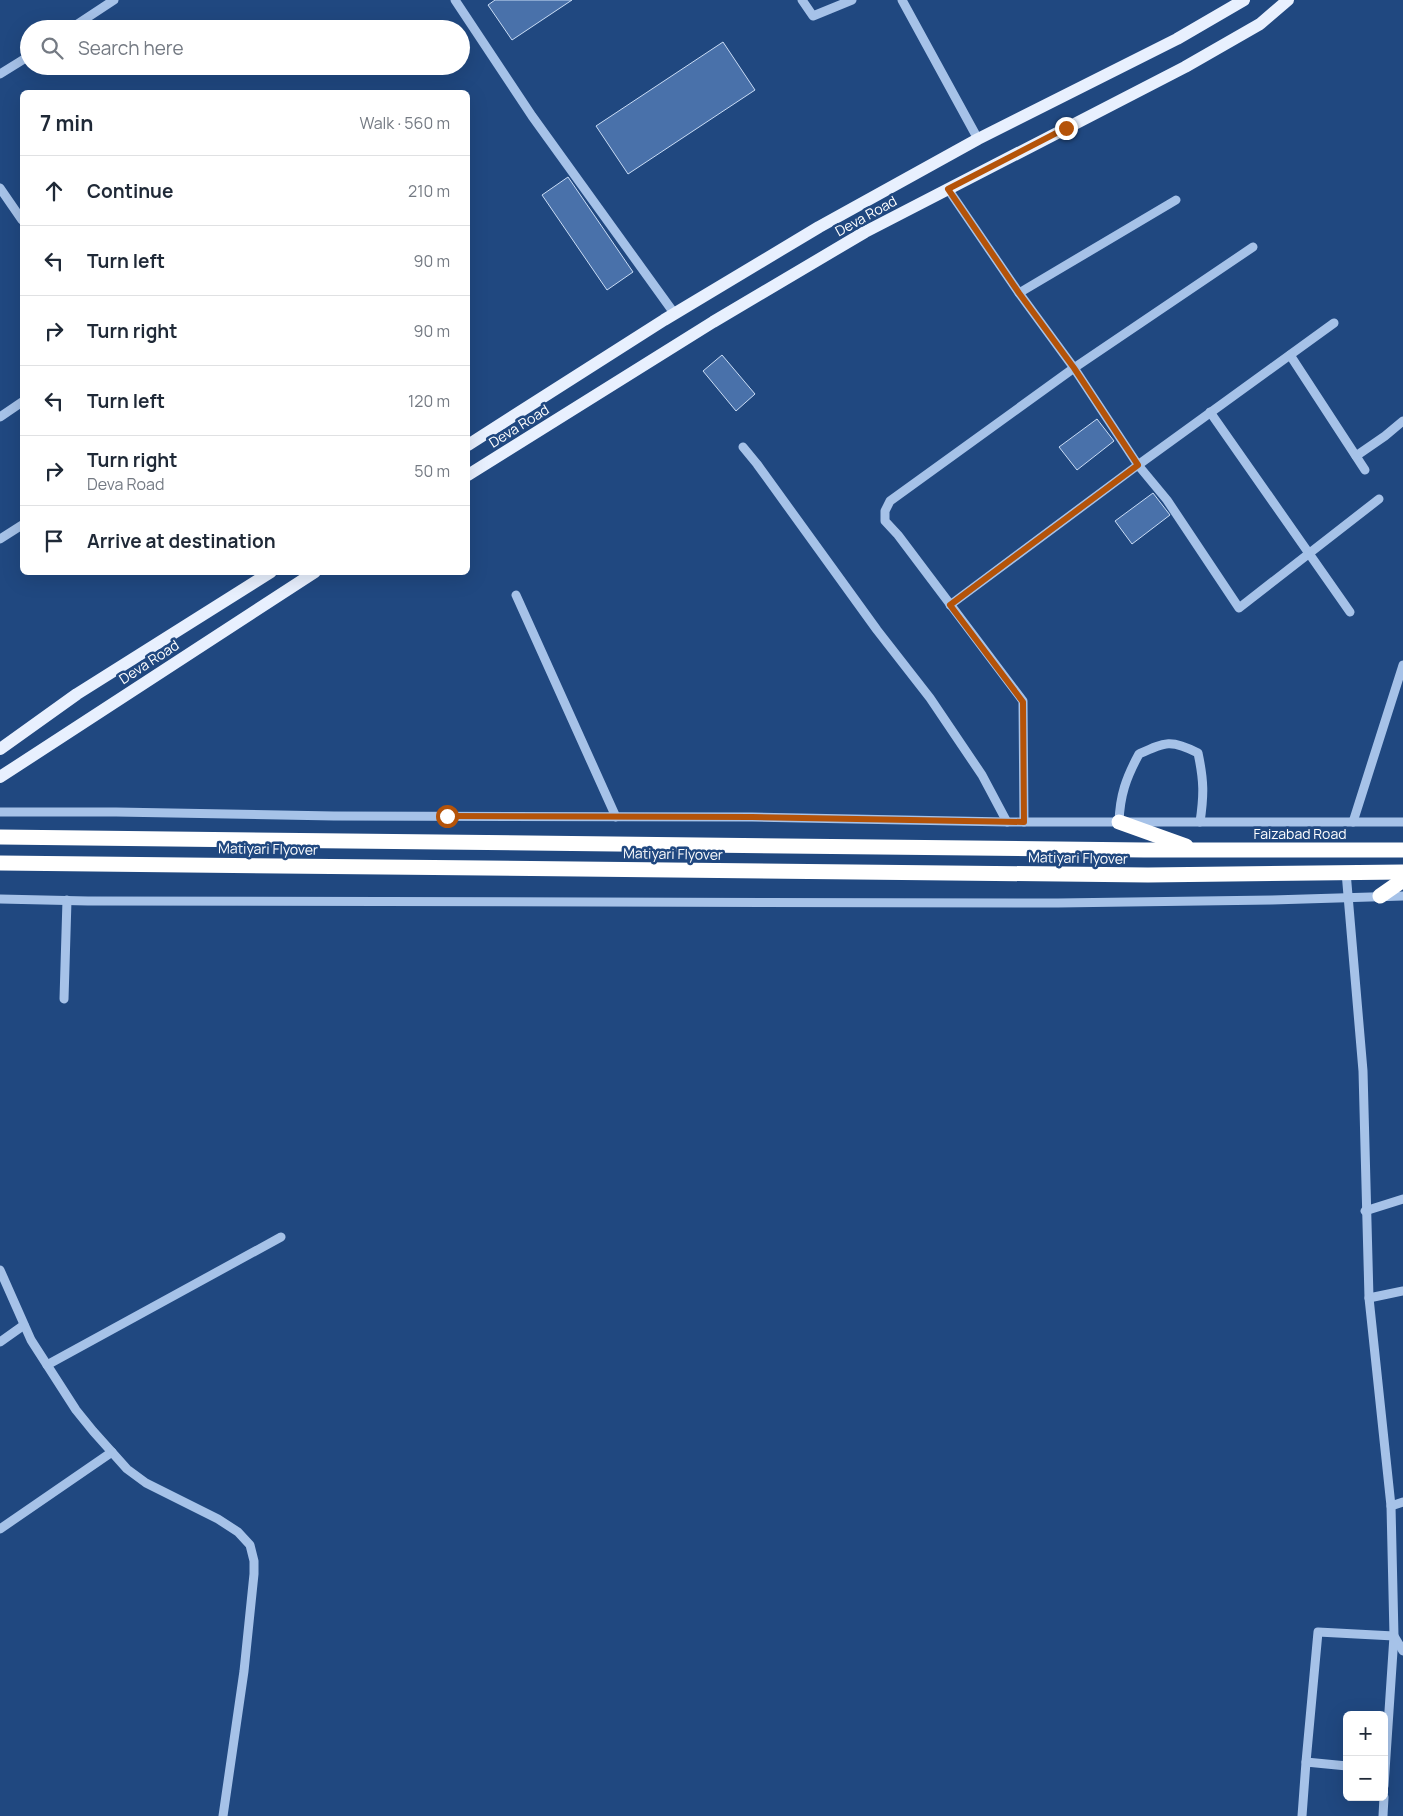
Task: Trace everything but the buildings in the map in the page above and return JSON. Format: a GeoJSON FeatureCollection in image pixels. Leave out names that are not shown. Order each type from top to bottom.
{"type":"FeatureCollection","features":[{"type":"Feature","properties":{"kind":"highway"},"geometry":{"type":"LineString","coordinates":[[1119,822],[1197,850]]}},
{"type":"Feature","properties":{"kind":"highway","name":"Matiyari Flyover"},"geometry":{"type":"LineString","coordinates":[[0,837],[1197,850]]}},
{"type":"Feature","properties":{"kind":"highway","name":"Faizabad Road"},"geometry":{"type":"LineString","coordinates":[[1197,850],[1403,850]]}},
{"type":"Feature","properties":{"kind":"highway","name":"Matiyari Flyover"},"geometry":{"type":"LineString","coordinates":[[0,863],[1148,875],[1346,872]]}},
{"type":"Feature","properties":{"kind":"highway"},"geometry":{"type":"LineString","coordinates":[[1346,872],[1403,872]]}},
{"type":"Feature","properties":{"kind":"highway"},"geometry":{"type":"LineString","coordinates":[[1380,896],[1403,880]]}},
{"type":"Feature","properties":{"kind":"main road","name":"Deva Road"},"geometry":{"type":"LineString","coordinates":[[470,444],[674,313],[819,227],[978,139],[1177,39],[1244,0]]}},
{"type":"Feature","properties":{"kind":"main road","name":"Deva Road"},"geometry":{"type":"LineString","coordinates":[[470,474],[738,307],[865,232],[1184,67],[1260,24],[1288,0]]}},
{"type":"Feature","properties":{"kind":"main road","name":"Deva Road"},"geometry":{"type":"LineString","coordinates":[[0,777],[310,575]]}},
{"type":"Feature","properties":{"kind":"main road","name":"Deva Road"},"geometry":{"type":"LineString","coordinates":[[0,749],[78,694],[256,577]]}},
{"type":"Feature","properties":{"kind":"street"},"geometry":{"type":"LineString","coordinates":[[84,20],[114,0]]}},
{"type":"Feature","properties":{"kind":"street"},"geometry":{"type":"LineString","coordinates":[[455,0],[468,20]]}},
{"type":"Feature","properties":{"kind":"street"},"geometry":{"type":"LineString","coordinates":[[802,0],[813,16],[852,0]]}},
{"type":"Feature","properties":{"kind":"street"},"geometry":{"type":"LineString","coordinates":[[902,0],[978,139]]}},
{"type":"Feature","properties":{"kind":"street"},"geometry":{"type":"LineString","coordinates":[[470,23],[532,116],[674,313]]}},
{"type":"Feature","properties":{"kind":"street"},"geometry":{"type":"LineString","coordinates":[[0,74],[20,62]]}},
{"type":"Feature","properties":{"kind":"street"},"geometry":{"type":"LineString","coordinates":[[0,188],[20,217]]}},
{"type":"Feature","properties":{"kind":"street"},"geometry":{"type":"LineString","coordinates":[[948,189],[1019,293],[1074,368],[1138,465],[1167,500],[1239,608],[1379,499]]}},
{"type":"Feature","properties":{"kind":"street"},"geometry":{"type":"LineString","coordinates":[[1019,293],[1176,200]]}},
{"type":"Feature","properties":{"kind":"street"},"geometry":{"type":"LineString","coordinates":[[1024,822],[1023,702],[898,535],[885,521],[885,511],[890,500],[1074,368],[1253,247]]}},
{"type":"Feature","properties":{"kind":"street"},"geometry":{"type":"LineString","coordinates":[[950,605],[1210,412],[1334,323]]}},
{"type":"Feature","properties":{"kind":"street"},"geometry":{"type":"LineString","coordinates":[[1290,355],[1365,470]]}},
{"type":"Feature","properties":{"kind":"street"},"geometry":{"type":"LineString","coordinates":[[0,417],[20,403]]}},
{"type":"Feature","properties":{"kind":"street"},"geometry":{"type":"LineString","coordinates":[[1210,412],[1350,612]]}},
{"type":"Feature","properties":{"kind":"street"},"geometry":{"type":"LineString","coordinates":[[1356,456],[1385,436],[1403,420]]}},
{"type":"Feature","properties":{"kind":"street"},"geometry":{"type":"LineString","coordinates":[[743,448],[757,464],[877,630],[930,698],[982,775],[1007,822]]}},
{"type":"Feature","properties":{"kind":"street"},"geometry":{"type":"LineString","coordinates":[[0,540],[20,526]]}},
{"type":"Feature","properties":{"kind":"street"},"geometry":{"type":"LineString","coordinates":[[516,595],[616,817]]}},
{"type":"Feature","properties":{"kind":"street"},"geometry":{"type":"LineString","coordinates":[[1352,822],[1403,665]]}},
{"type":"Feature","properties":{"kind":"street"},"geometry":{"type":"LineString","coordinates":[[1119,822],[1120,802],[1125,782],[1138,754],[1164,743],[1186,747],[1198,753],[1204,794],[1200,822]]}},
{"type":"Feature","properties":{"kind":"street"},"geometry":{"type":"LineString","coordinates":[[0,812],[334,816],[762,817],[1007,822],[1403,822]]}},
{"type":"Feature","properties":{"kind":"street"},"geometry":{"type":"LineString","coordinates":[[1346,872],[1363,1071],[1369,1298],[1391,1506],[1394,1636],[1386,1756]]}},
{"type":"Feature","properties":{"kind":"street"},"geometry":{"type":"LineString","coordinates":[[0,899],[1058,903],[1403,896]]}},
{"type":"Feature","properties":{"kind":"street"},"geometry":{"type":"LineString","coordinates":[[64,999],[68,900]]}},
{"type":"Feature","properties":{"kind":"street"},"geometry":{"type":"LineString","coordinates":[[1366,1211],[1403,1198]]}},
{"type":"Feature","properties":{"kind":"street"},"geometry":{"type":"LineString","coordinates":[[48,1365],[281,1237]]}},
{"type":"Feature","properties":{"kind":"street"},"geometry":{"type":"LineString","coordinates":[[0,1270],[31,1340],[76,1410],[127,1469],[146,1483],[218,1519],[238,1532],[250,1545],[254,1561],[254,1574],[244,1671],[223,1816]]}},
{"type":"Feature","properties":{"kind":"street"},"geometry":{"type":"LineString","coordinates":[[1369,1298],[1403,1291]]}},
{"type":"Feature","properties":{"kind":"street"},"geometry":{"type":"LineString","coordinates":[[0,1342],[24,1325]]}},
{"type":"Feature","properties":{"kind":"street"},"geometry":{"type":"LineString","coordinates":[[0,1529],[112,1452]]}},
{"type":"Feature","properties":{"kind":"street"},"geometry":{"type":"LineString","coordinates":[[1391,1506],[1403,1502]]}},
{"type":"Feature","properties":{"kind":"street"},"geometry":{"type":"LineString","coordinates":[[1302,1816],[1318,1632],[1394,1636]]}},
{"type":"Feature","properties":{"kind":"street"},"geometry":{"type":"LineString","coordinates":[[1394,1636],[1403,1652]]}},
{"type":"Feature","properties":{"kind":"street"},"geometry":{"type":"LineString","coordinates":[[1306,1762],[1343,1766]]}},
{"type":"Feature","properties":{"kind":"street"},"geometry":{"type":"LineString","coordinates":[[1383,1816],[1384,1801]]}},
{"type":"Feature","properties":{"kind":"route"},"geometry":{"type":"LineString","coordinates":[[447,816],[752,817],[1024,822],[1023,702],[950,605],[1138,465],[1074,368],[1019,293],[948,189],[1066,128]]}}]}
